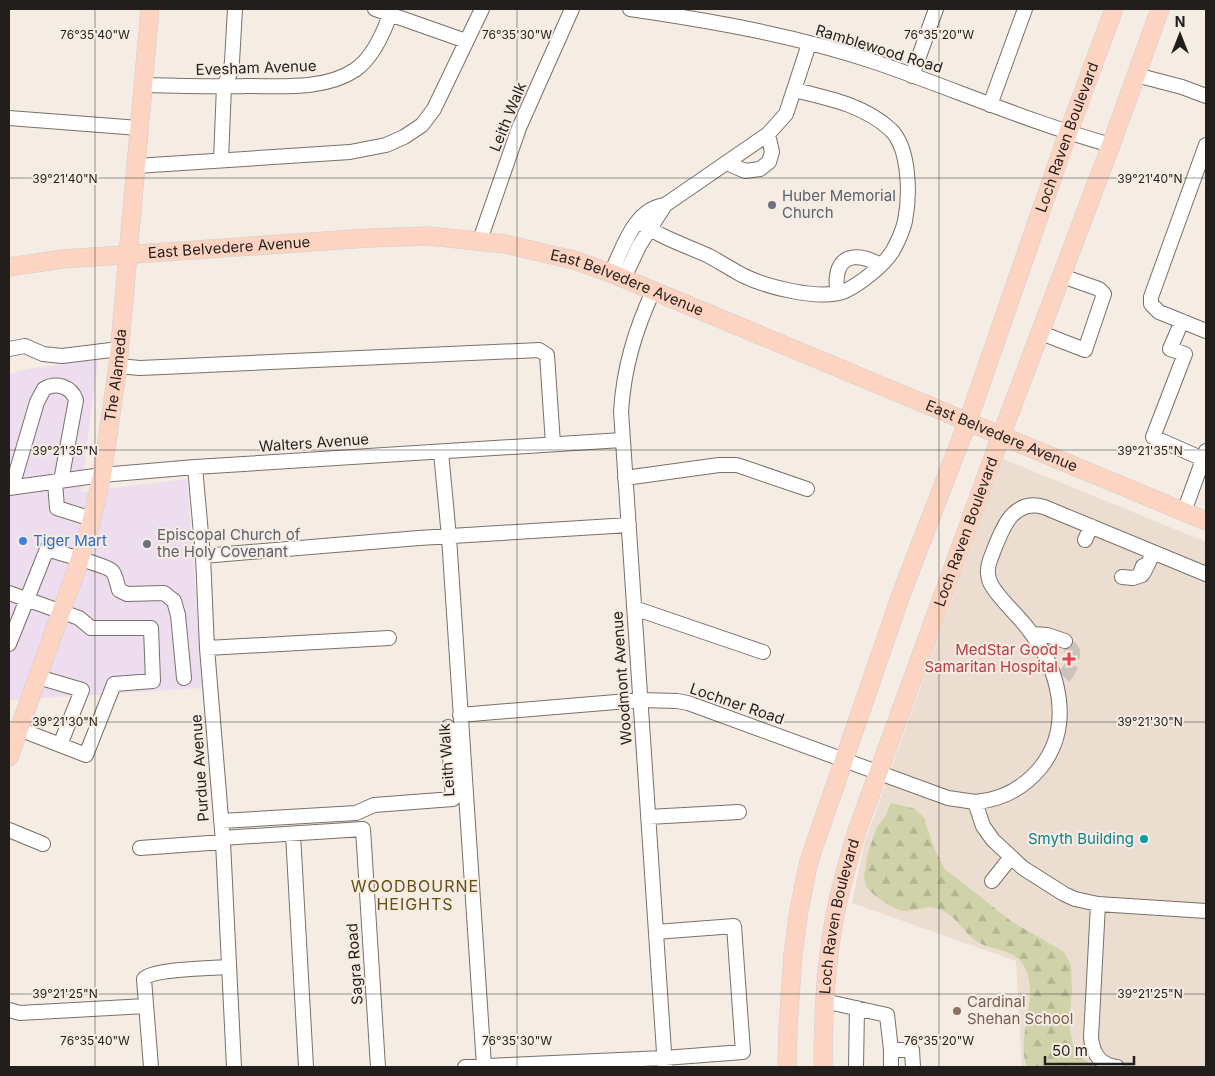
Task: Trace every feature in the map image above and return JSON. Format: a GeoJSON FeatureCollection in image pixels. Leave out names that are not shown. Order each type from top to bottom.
{"type":"FeatureCollection","features":[{"type":"Feature","properties":{"kind":"main road","name":"The Alameda"},"geometry":{"type":"LineString","coordinates":[[9,757],[80,560],[102,475],[118,358],[150,9]]}},
{"type":"Feature","properties":{"kind":"main road","name":"Loch Raven Boulevard"},"geometry":{"type":"LineString","coordinates":[[787,1067],[790,989],[799,910],[812,854],[911,567],[968,421],[1068,134],[1114,9]]}},
{"type":"Feature","properties":{"kind":"main road","name":"Loch Raven Boulevard"},"geometry":{"type":"LineString","coordinates":[[823,1067],[824,1001],[834,921],[844,875],[878,772],[1160,9]]}},
{"type":"Feature","properties":{"kind":"main road","name":"East Belvedere Avenue"},"geometry":{"type":"LineString","coordinates":[[9,268],[63,259],[404,236],[480,240],[542,252],[618,276],[1206,521]]}},
{"type":"Feature","properties":{"kind":"street"},"geometry":{"type":"LineString","coordinates":[[221,160],[224,86],[230,73],[232,62],[235,9]]}},
{"type":"Feature","properties":{"kind":"street"},"geometry":{"type":"LineString","coordinates":[[375,9],[391,11],[466,41]]}},
{"type":"Feature","properties":{"kind":"street"},"geometry":{"type":"LineString","coordinates":[[136,166],[350,152],[386,145],[404,137],[422,125],[434,109],[482,9]]}},
{"type":"Feature","properties":{"kind":"street","name":"Leith Walk"},"geometry":{"type":"LineString","coordinates":[[480,240],[519,128],[572,9]]}},
{"type":"Feature","properties":{"kind":"street","name":"Ramblewood Road"},"geometry":{"type":"LineString","coordinates":[[630,9],[718,22],[878,63],[1068,134],[1111,145]]}},
{"type":"Feature","properties":{"kind":"street"},"geometry":{"type":"LineString","coordinates":[[912,76],[936,9]]}},
{"type":"Feature","properties":{"kind":"street"},"geometry":{"type":"LineString","coordinates":[[990,105],[1025,9]]}},
{"type":"Feature","properties":{"kind":"street","name":"Evesham Avenue"},"geometry":{"type":"LineString","coordinates":[[143,85],[304,85],[345,76],[366,60],[373,50],[391,11]]}},
{"type":"Feature","properties":{"kind":"street"},"geometry":{"type":"LineString","coordinates":[[618,276],[638,220],[656,206],[665,205],[768,134],[786,114],[809,44]]}},
{"type":"Feature","properties":{"kind":"street"},"geometry":{"type":"LineString","coordinates":[[1136,75],[1175,85],[1206,96]]}},
{"type":"Feature","properties":{"kind":"street"},"geometry":{"type":"LineString","coordinates":[[638,220],[650,230],[712,258],[744,276],[788,290],[821,295],[845,291],[870,275],[891,253],[905,222],[907,184],[905,156],[892,132],[870,114],[836,100],[794,90]]}},
{"type":"Feature","properties":{"kind":"street"},"geometry":{"type":"LineString","coordinates":[[9,118],[139,128]]}},
{"type":"Feature","properties":{"kind":"street"},"geometry":{"type":"LineString","coordinates":[[727,163],[745,171],[760,169],[769,162],[772,152],[768,134]]}},
{"type":"Feature","properties":{"kind":"street"},"geometry":{"type":"LineString","coordinates":[[1206,145],[1200,178],[1151,297],[1151,304],[1159,312],[1206,331]]}},
{"type":"Feature","properties":{"kind":"street"},"geometry":{"type":"LineString","coordinates":[[618,276],[634,257],[665,205]]}},
{"type":"Feature","properties":{"kind":"street"},"geometry":{"type":"LineString","coordinates":[[837,292],[837,275],[843,262],[853,257],[869,258],[880,265]]}},
{"type":"Feature","properties":{"kind":"street"},"geometry":{"type":"LineString","coordinates":[[1041,333],[1085,350],[1104,294],[1099,289],[1062,276]]}},
{"type":"Feature","properties":{"kind":"street","name":"Woodmont Avenue"},"geometry":{"type":"LineString","coordinates":[[653,291],[644,311],[628,359],[621,411],[665,1063]]}},
{"type":"Feature","properties":{"kind":"street"},"geometry":{"type":"LineString","coordinates":[[1182,321],[1170,349],[1185,354],[1153,437],[1205,455],[1184,512]]}},
{"type":"Feature","properties":{"kind":"street"},"geometry":{"type":"LineString","coordinates":[[9,349],[25,346],[43,354],[118,358],[140,368],[540,350],[547,355],[553,444]]}},
{"type":"Feature","properties":{"kind":"street"},"geometry":{"type":"LineString","coordinates":[[10,488],[37,402],[44,389],[54,385],[67,387],[76,400],[58,481],[57,508],[92,519]]}},
{"type":"Feature","properties":{"kind":"street","name":"Walters Avenue"},"geometry":{"type":"LineString","coordinates":[[10,488],[102,475],[195,467],[622,440]]}},
{"type":"Feature","properties":{"kind":"street","name":"Leith Walk"},"geometry":{"type":"LineString","coordinates":[[441,452],[449,537],[484,1066]]}},
{"type":"Feature","properties":{"kind":"street"},"geometry":{"type":"LineString","coordinates":[[625,478],[719,465],[737,465],[806,489]]}},
{"type":"Feature","properties":{"kind":"street","name":"Purdue Avenue"},"geometry":{"type":"LineString","coordinates":[[195,467],[221,821],[234,1067]]}},
{"type":"Feature","properties":{"kind":"street","name":"Lochner Road"},"geometry":{"type":"LineString","coordinates":[[460,715],[640,700],[677,701],[688,703],[948,798],[975,802],[996,799],[1019,788],[1037,772],[1046,760],[1057,737],[1060,721],[1060,681],[1032,634],[994,589],[988,576],[988,565],[1006,523],[1014,513],[1026,506],[1044,507],[1091,526]]}},
{"type":"Feature","properties":{"kind":"street"},"geometry":{"type":"LineString","coordinates":[[202,556],[629,525]]}},
{"type":"Feature","properties":{"kind":"street"},"geometry":{"type":"LineString","coordinates":[[1085,540],[1091,526],[1150,558],[1206,574]]}},
{"type":"Feature","properties":{"kind":"street"},"geometry":{"type":"LineString","coordinates":[[9,644],[47,549],[102,565],[112,571],[119,590],[127,594],[164,593],[174,601],[178,615],[184,678]]}},
{"type":"Feature","properties":{"kind":"street"},"geometry":{"type":"LineString","coordinates":[[1122,577],[1133,578],[1138,576],[1150,558]]}},
{"type":"Feature","properties":{"kind":"street"},"geometry":{"type":"LineString","coordinates":[[9,593],[78,618],[91,628],[152,628],[153,681],[114,684],[86,755],[19,729]]}},
{"type":"Feature","properties":{"kind":"street"},"geometry":{"type":"LineString","coordinates":[[634,608],[763,652]]}},
{"type":"Feature","properties":{"kind":"street"},"geometry":{"type":"LineString","coordinates":[[1032,634],[1047,635],[1065,641]]}},
{"type":"Feature","properties":{"kind":"street"},"geometry":{"type":"LineString","coordinates":[[207,648],[389,638]]}},
{"type":"Feature","properties":{"kind":"street"},"geometry":{"type":"LineString","coordinates":[[38,677],[82,690],[60,745]]}},
{"type":"Feature","properties":{"kind":"street"},"geometry":{"type":"LineString","coordinates":[[221,821],[356,812],[374,804],[453,799],[448,727]]}},
{"type":"Feature","properties":{"kind":"street"},"geometry":{"type":"LineString","coordinates":[[975,802],[979,817],[987,833],[1011,857],[1039,880],[1064,894],[1075,899],[1098,904],[1206,911]]}},
{"type":"Feature","properties":{"kind":"street"},"geometry":{"type":"LineString","coordinates":[[648,817],[739,812]]}},
{"type":"Feature","properties":{"kind":"street","name":"Sagra Road"},"geometry":{"type":"LineString","coordinates":[[293,834],[363,829],[378,1067]]}},
{"type":"Feature","properties":{"kind":"street"},"geometry":{"type":"LineString","coordinates":[[9,830],[43,844]]}},
{"type":"Feature","properties":{"kind":"street"},"geometry":{"type":"LineString","coordinates":[[140,848],[293,834],[306,1067]]}},
{"type":"Feature","properties":{"kind":"street"},"geometry":{"type":"LineString","coordinates":[[992,881],[1011,857]]}},
{"type":"Feature","properties":{"kind":"street"},"geometry":{"type":"LineString","coordinates":[[1098,904],[1090,1038],[1097,1058],[1104,1063],[1117,1067]]}},
{"type":"Feature","properties":{"kind":"street"},"geometry":{"type":"LineString","coordinates":[[465,1067],[665,1063],[743,1052],[734,926],[656,932]]}},
{"type":"Feature","properties":{"kind":"street"},"geometry":{"type":"LineString","coordinates":[[151,1067],[144,979],[146,976],[160,972],[229,967]]}},
{"type":"Feature","properties":{"kind":"street"},"geometry":{"type":"LineString","coordinates":[[824,1001],[887,1015],[891,1067]]}},
{"type":"Feature","properties":{"kind":"street"},"geometry":{"type":"LineString","coordinates":[[9,1010],[20,1013],[146,1006]]}},
{"type":"Feature","properties":{"kind":"street"},"geometry":{"type":"LineString","coordinates":[[856,1067],[857,1008]]}},
{"type":"Feature","properties":{"kind":"street"},"geometry":{"type":"LineString","coordinates":[[891,1050],[912,1050],[913,1067]]}},
{"type":"Feature","properties":{"kind":"shaded area"},"geometry":{"type":"Polygon","coordinates":[[[98,359],[81,492],[187,479],[203,688],[11,700],[9,705],[9,374],[27,369],[98,359]]]}},
{"type":"Feature","properties":{"kind":"shaded area","name":"MedStar Good Samaritan Hospital"},"geometry":{"type":"Polygon","coordinates":[[[1003,459],[1206,542],[1206,1067],[1022,1067],[1016,961],[852,903],[865,841],[1003,459]]]}},
{"type":"Feature","properties":{"kind":"green space"},"geometry":{"type":"Polygon","coordinates":[[[891,803],[913,808],[923,816],[935,850],[945,869],[1011,921],[1064,952],[1071,965],[1072,989],[1069,1024],[1073,1045],[1078,1054],[1094,1067],[1027,1067],[1024,1055],[1024,1042],[1030,990],[1029,978],[1020,960],[1009,953],[978,942],[945,912],[929,907],[908,911],[900,910],[884,902],[866,887],[864,877],[867,856],[877,827],[886,815],[891,803]]]}},
{"type":"Feature","properties":{"kind":"tunnel"},"geometry":{"type":"LineString","coordinates":[[1064,677],[1070,668],[1073,655],[1073,651],[1065,641]]}},
{"type":"Feature","properties":{"kind":"place","name":"Huber Memorial Church"},"geometry":{"type":"Point","coordinates":[772,205]}},
{"type":"Feature","properties":{"kind":"place","name":"Tiger Mart"},"geometry":{"type":"Point","coordinates":[23,541]}},
{"type":"Feature","properties":{"kind":"place","name":"Episcopal Church of the Holy Covenant"},"geometry":{"type":"Point","coordinates":[147,544]}},
{"type":"Feature","properties":{"kind":"place","name":"MedStar Good Samaritan Hospital"},"geometry":{"type":"Point","coordinates":[1069,659]}},
{"type":"Feature","properties":{"kind":"place","name":"Smyth Building"},"geometry":{"type":"Point","coordinates":[1144,839]}},
{"type":"Feature","properties":{"kind":"place","name":"Cardinal Shehan School"},"geometry":{"type":"Point","coordinates":[957,1011]}},
{"type":"Feature","properties":{"kind":"district","name":"WOODBOURNE HEIGHTS"},"geometry":{"type":"Point","coordinates":[415,895]}}]}
